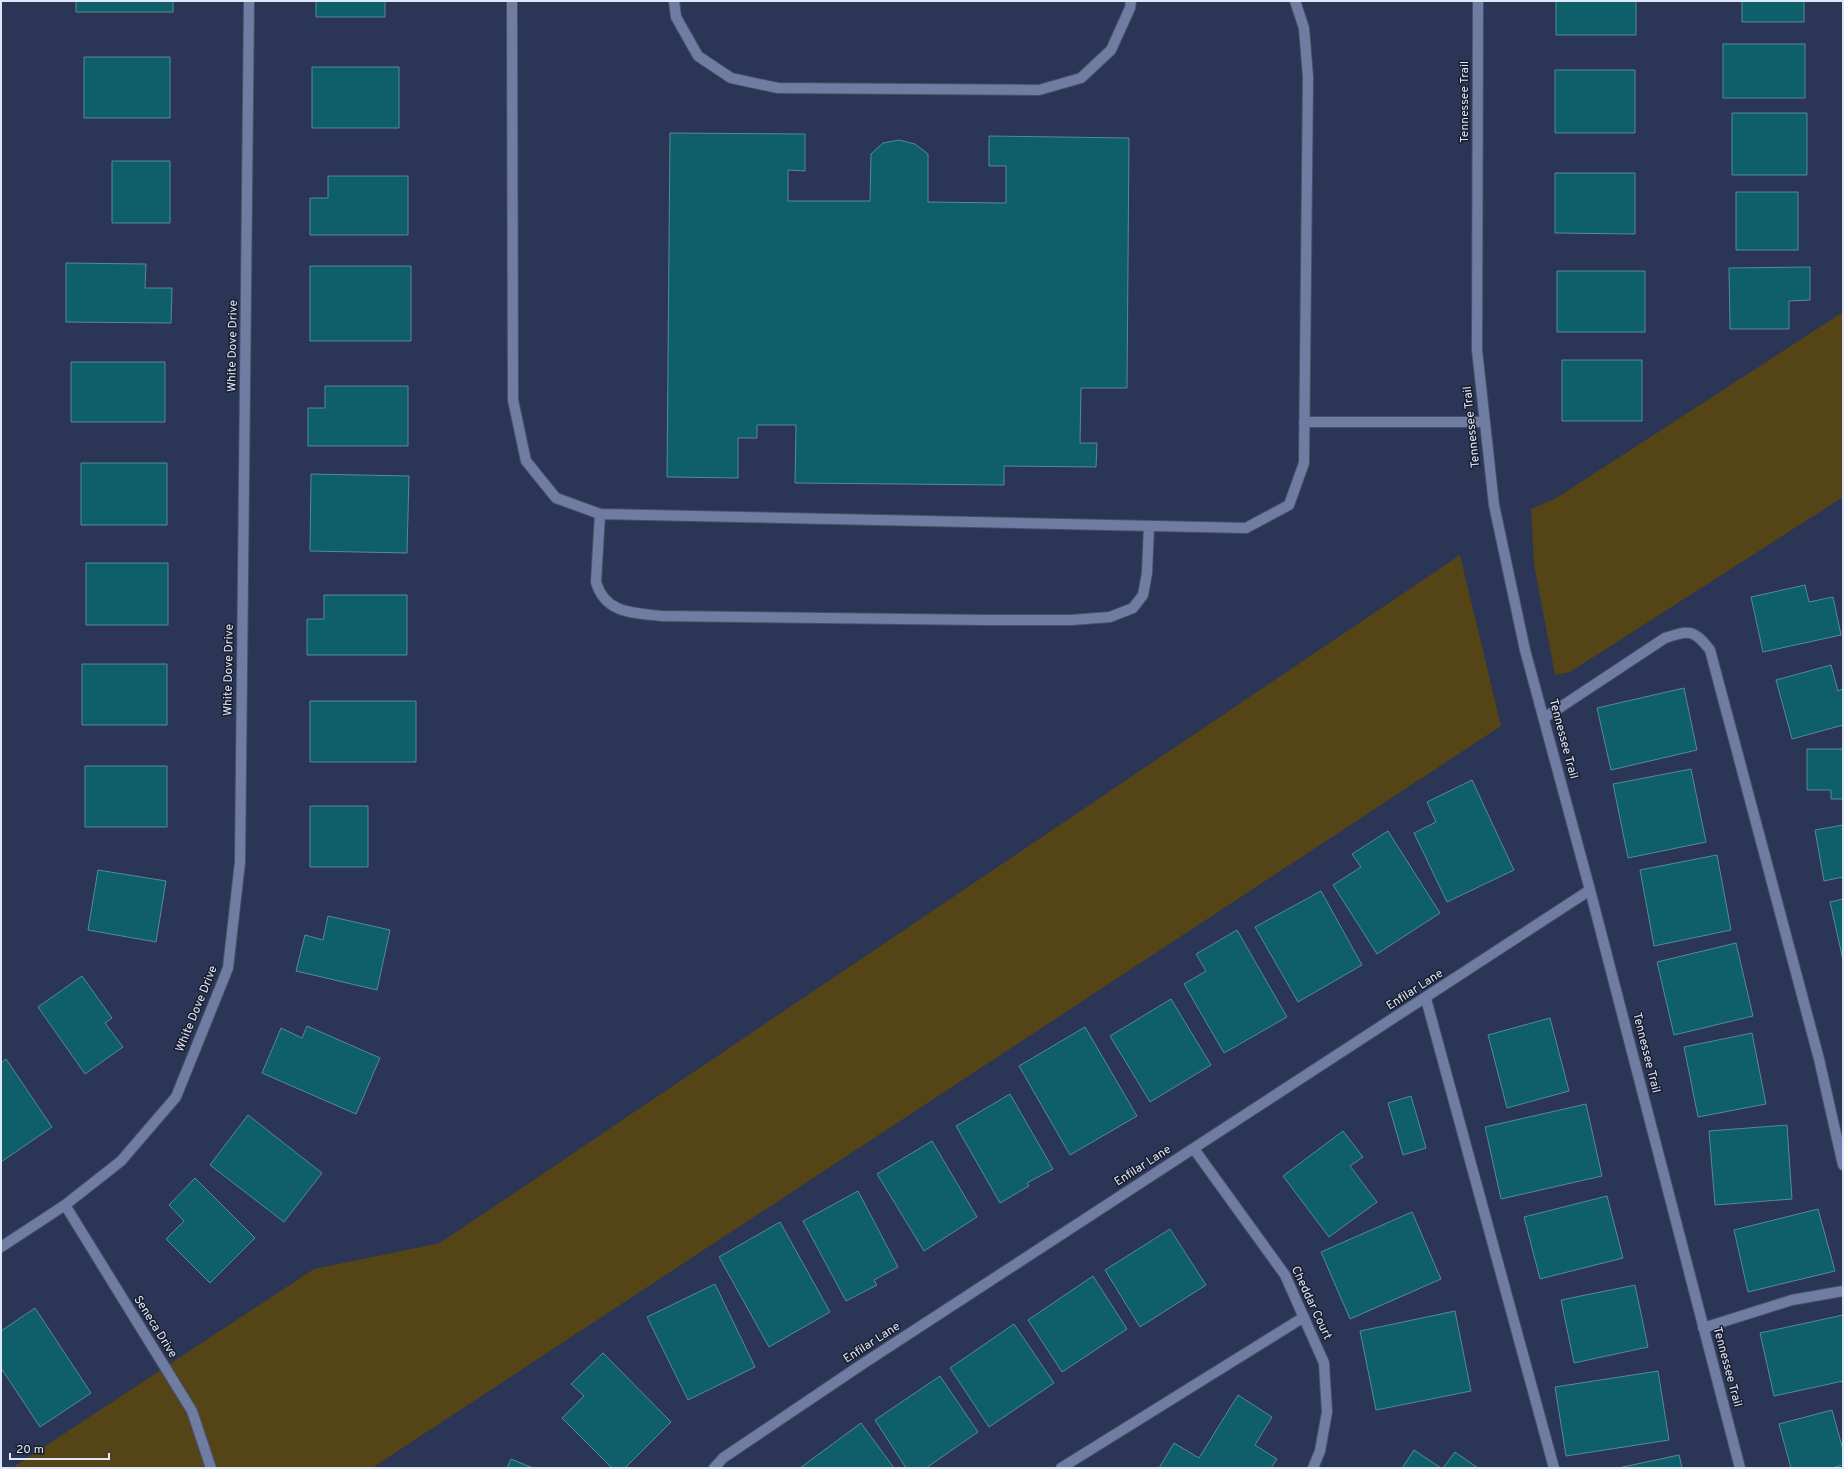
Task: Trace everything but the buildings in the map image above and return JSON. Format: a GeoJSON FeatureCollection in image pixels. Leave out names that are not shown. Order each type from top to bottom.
{"type":"FeatureCollection","features":[{"type":"Feature","properties":{"kind":"street","name":"White Dove Drive"},"geometry":{"type":"LineString","coordinates":[[1,1246],[65,1205],[121,1161],[176,1097],[228,968],[240,862],[249,1]]}},
{"type":"Feature","properties":{"kind":"street"},"geometry":{"type":"LineString","coordinates":[[512,1],[513,400],[526,461],[556,498],[600,514],[1246,528],[1289,505],[1304,463],[1308,77],[1304,28],[1295,1]]}},
{"type":"Feature","properties":{"kind":"street"},"geometry":{"type":"LineString","coordinates":[[674,1],[676,17],[698,56],[731,78],[778,88],[1031,90],[1039,90],[1081,78],[1111,50],[1130,8],[1131,1]]}},
{"type":"Feature","properties":{"kind":"street","name":"Tennessee Trail"},"geometry":{"type":"LineString","coordinates":[[1478,1],[1477,350],[1494,505],[1525,650],[1590,890],[1740,1468]]}},
{"type":"Feature","properties":{"kind":"street"},"geometry":{"type":"LineString","coordinates":[[1304,422],[1485,422]]}},
{"type":"Feature","properties":{"kind":"street"},"geometry":{"type":"LineString","coordinates":[[600,514],[596,582],[599,592],[613,607],[631,612],[662,616],[986,620],[1071,620],[1110,617],[1133,608],[1143,595],[1147,572],[1149,526]]}},
{"type":"Feature","properties":{"kind":"street"},"geometry":{"type":"LineString","coordinates":[[1544,718],[1665,638],[1685,632],[1701,637],[1710,650],[1819,1059],[1843,1165]]}},
{"type":"Feature","properties":{"kind":"street","name":"Enfilar Lane"},"geometry":{"type":"LineString","coordinates":[[714,1468],[722,1458],[861,1365],[1426,999],[1590,890]]}},
{"type":"Feature","properties":{"kind":"street"},"geometry":{"type":"LineString","coordinates":[[1426,999],[1554,1468]]}},
{"type":"Feature","properties":{"kind":"street","name":"Cheddar Court"},"geometry":{"type":"LineString","coordinates":[[1194,1149],[1285,1275],[1324,1363],[1327,1412],[1320,1451],[1313,1468]]}},
{"type":"Feature","properties":{"kind":"street","name":"Seneca Drive"},"geometry":{"type":"LineString","coordinates":[[65,1205],[192,1411],[212,1468]]}},
{"type":"Feature","properties":{"kind":"street"},"geometry":{"type":"LineString","coordinates":[[1703,1328],[1792,1300],[1843,1291]]}},
{"type":"Feature","properties":{"kind":"street"},"geometry":{"type":"LineString","coordinates":[[1061,1468],[1304,1317]]}},
{"type":"Feature","properties":{"kind":"shaded area"},"geometry":{"type":"Polygon","coordinates":[[[1843,312],[1843,497],[1570,672],[1555,675],[1534,564],[1531,509],[1558,497],[1843,312]]]}},
{"type":"Feature","properties":{"kind":"shaded area"},"geometry":{"type":"Polygon","coordinates":[[[1460,555],[1501,726],[372,1468],[12,1468],[314,1269],[440,1243],[1460,555]]]}}]}
